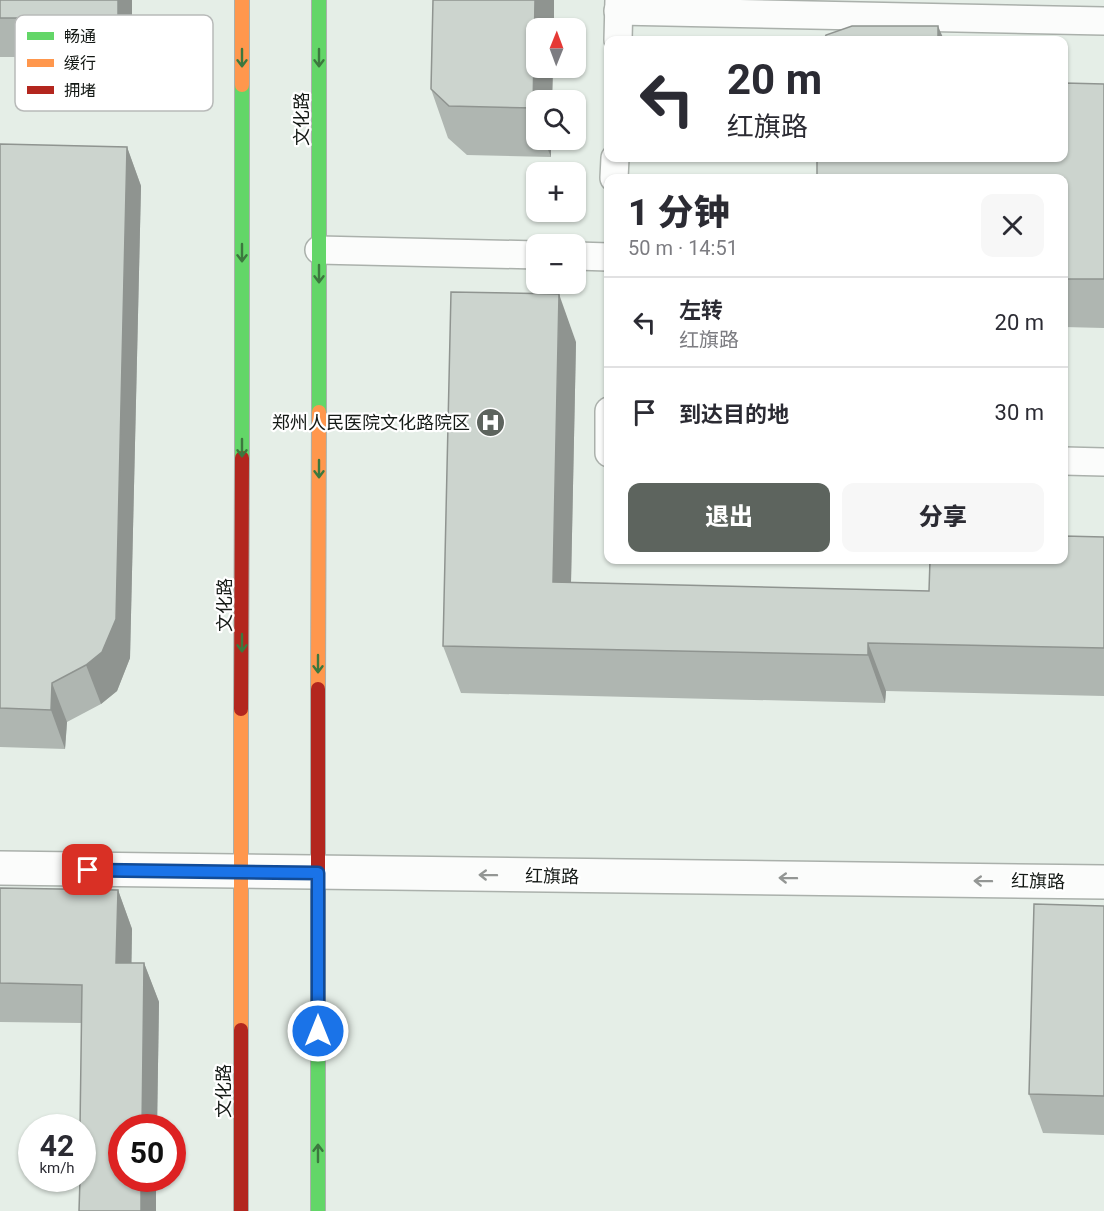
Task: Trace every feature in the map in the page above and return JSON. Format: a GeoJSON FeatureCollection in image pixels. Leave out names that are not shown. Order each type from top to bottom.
{"type":"FeatureCollection","features":[{"type":"Feature","properties":{"kind":"main road","name":"文化路"},"geometry":{"type":"LineString","coordinates":[[241,1211],[242,0]]}},
{"type":"Feature","properties":{"kind":"main road","name":"文化路"},"geometry":{"type":"LineString","coordinates":[[318,1211],[319,0]]}},
{"type":"Feature","properties":{"kind":"street","name":"红旗路"},"geometry":{"type":"LineString","coordinates":[[0,868],[1104,882]]}},
{"type":"Feature","properties":{"kind":"lane"},"geometry":{"type":"LineString","coordinates":[[618,36],[618,5],[903,8],[1104,21]]}},
{"type":"Feature","properties":{"kind":"lane"},"geometry":{"type":"LineString","coordinates":[[319,250],[526,255]]}},
{"type":"Feature","properties":{"kind":"lane"},"geometry":{"type":"LineString","coordinates":[[586,256],[604,257]]}},
{"type":"Feature","properties":{"kind":"lane"},"geometry":{"type":"LineString","coordinates":[[1068,461],[1104,462]]}},
{"type":"Feature","properties":{"kind":"building"},"geometry":{"type":"Polygon","coordinates":[[[0,0],[118,0],[118,15],[15,15],[15,18],[0,18],[0,0]]]}},
{"type":"Feature","properties":{"kind":"building"},"geometry":{"type":"Polygon","coordinates":[[[433,0],[535,0],[535,18],[526,18],[526,78],[534,78],[533,90],[526,90],[526,108],[449,106],[431,89],[433,0]]]}},
{"type":"Feature","properties":{"kind":"building"},"geometry":{"type":"Polygon","coordinates":[[[852,26],[938,26],[938,36],[826,35],[852,26]]]}},
{"type":"Feature","properties":{"kind":"building"},"geometry":{"type":"Polygon","coordinates":[[[1068,83],[1104,84],[1104,279],[1068,279],[1068,174],[817,174],[817,162],[1068,162],[1068,83]]]}},
{"type":"Feature","properties":{"kind":"building"},"geometry":{"type":"Polygon","coordinates":[[[0,144],[127,147],[116,619],[102,652],[86,665],[52,683],[51,710],[0,708],[0,144]]]}},
{"type":"Feature","properties":{"kind":"building"},"geometry":{"type":"Polygon","coordinates":[[[451,292],[559,294],[553,582],[929,591],[930,564],[1068,564],[1068,536],[1104,537],[1104,648],[868,643],[868,655],[443,646],[451,292]]]}},
{"type":"Feature","properties":{"kind":"building"},"geometry":{"type":"Polygon","coordinates":[[[0,888],[118,890],[116,963],[144,963],[142,1114],[108,1114],[108,1192],[141,1192],[141,1211],[79,1211],[80,1192],[96,1192],[96,1114],[80,1114],[82,985],[0,983],[0,888]]]}},
{"type":"Feature","properties":{"kind":"building"},"geometry":{"type":"Polygon","coordinates":[[[1034,904],[1104,906],[1104,1096],[1029,1094],[1034,904]]]}},
{"type":"Feature","properties":{"kind":"traffic: fast"},"geometry":{"type":"LineString","coordinates":[[319,0],[319,412]]}},
{"type":"Feature","properties":{"kind":"traffic: fast"},"geometry":{"type":"LineString","coordinates":[[242,85],[242,458]]}},
{"type":"Feature","properties":{"kind":"traffic: fast"},"geometry":{"type":"LineString","coordinates":[[318,896],[318,1211]]}},
{"type":"Feature","properties":{"kind":"traffic: slow"},"geometry":{"type":"LineString","coordinates":[[242,0],[242,85]]}},
{"type":"Feature","properties":{"kind":"traffic: slow"},"geometry":{"type":"LineString","coordinates":[[318,689],[319,412]]}},
{"type":"Feature","properties":{"kind":"traffic: slow"},"geometry":{"type":"LineString","coordinates":[[241,709],[241,1030]]}},
{"type":"Feature","properties":{"kind":"traffic: jam"},"geometry":{"type":"LineString","coordinates":[[241,709],[242,458]]}},
{"type":"Feature","properties":{"kind":"traffic: jam"},"geometry":{"type":"LineString","coordinates":[[318,689],[318,896]]}},
{"type":"Feature","properties":{"kind":"traffic: jam"},"geometry":{"type":"LineString","coordinates":[[241,1030],[241,1211]]}},
{"type":"Feature","properties":{"kind":"place","name":"郑州人民医院文化路院区"},"geometry":{"type":"Point","coordinates":[491,422]}},
{"type":"Feature","properties":{"kind":"route"},"geometry":{"type":"LineString","coordinates":[[88,870],[318,873],[318,1031]]}}]}
